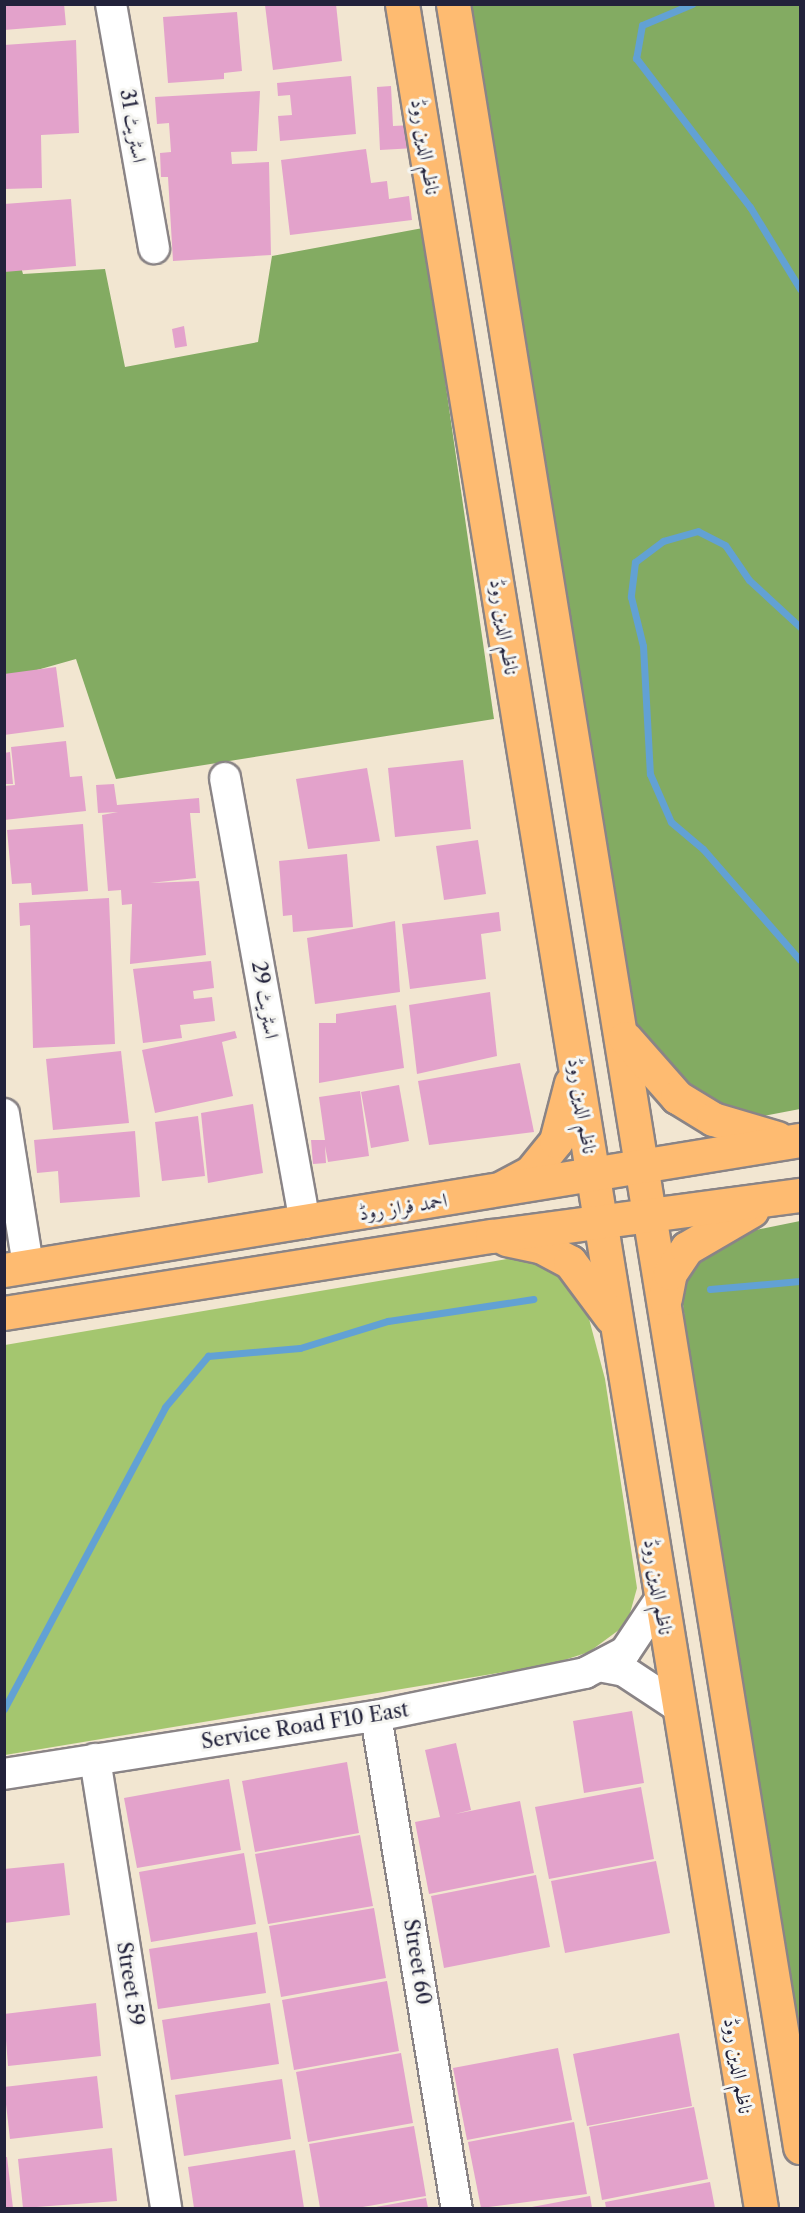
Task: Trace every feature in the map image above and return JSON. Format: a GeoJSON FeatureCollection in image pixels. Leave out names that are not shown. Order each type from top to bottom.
{"type":"FeatureCollection","features":[{"type":"Feature","properties":{"kind":"main road","name":"ناظم الدین روڈ"},"geometry":{"type":"LineString","coordinates":[[402,4],[618,1329],[659,1601],[761,2208]]}},
{"type":"Feature","properties":{"kind":"main road"},"geometry":{"type":"LineString","coordinates":[[453,4],[644,1168],[801,2147]]}},
{"type":"Feature","properties":{"kind":"main road"},"geometry":{"type":"LineString","coordinates":[[622,1034],[670,1090],[712,1119],[797,1140]]}},
{"type":"Feature","properties":{"kind":"main road"},"geometry":{"type":"LineString","coordinates":[[494,1192],[531,1172],[556,1141],[570,1100],[572,1046]]}},
{"type":"Feature","properties":{"kind":"main road","name":"احمد فراز روڈ"},"geometry":{"type":"LineString","coordinates":[[16,1268],[593,1177],[797,1140]]}},
{"type":"Feature","properties":{"kind":"main road"},"geometry":{"type":"LineString","coordinates":[[4,1313],[492,1236],[788,1197]]}},
{"type":"Feature","properties":{"kind":"main road"},"geometry":{"type":"LineString","coordinates":[[664,1304],[670,1273],[687,1248],[788,1197]]}},
{"type":"Feature","properties":{"kind":"main road"},"geometry":{"type":"LineString","coordinates":[[492,1236],[540,1246],[570,1262],[597,1291],[618,1329]]}},
{"type":"Feature","properties":{"kind":"main road"},"geometry":{"type":"LineString","coordinates":[[710,1894],[758,1884]]}},
{"type":"Feature","properties":{"kind":"street","name":"اسٹریٹ 31"},"geometry":{"type":"LineString","coordinates":[[111,4],[154,248]]}},
{"type":"Feature","properties":{"kind":"street","name":"اسٹریٹ 29"},"geometry":{"type":"LineString","coordinates":[[225,778],[305,1222]]}},
{"type":"Feature","properties":{"kind":"street"},"geometry":{"type":"LineString","coordinates":[[4,1114],[16,1268]]}},
{"type":"Feature","properties":{"kind":"street","name":"Service Road F10 East"},"geometry":{"type":"LineString","coordinates":[[4,1774],[376,1716],[604,1667],[645,1630],[659,1601]]}},
{"type":"Feature","properties":{"kind":"street"},"geometry":{"type":"LineString","coordinates":[[604,1667],[624,1671],[678,1706]]}},
{"type":"Feature","properties":{"kind":"street","name":"Street 60"},"geometry":{"type":"LineString","coordinates":[[376,1716],[457,2208]]}},
{"type":"Feature","properties":{"kind":"street","name":"Street 59"},"geometry":{"type":"LineString","coordinates":[[95,1760],[166,2208]]}},
{"type":"Feature","properties":{"kind":"green space"},"geometry":{"type":"Polygon","coordinates":[[[465,5],[800,5],[800,1109],[747,1119],[676,1088],[635,1039],[465,5]]]}},
{"type":"Feature","properties":{"kind":"green space"},"geometry":{"type":"Polygon","coordinates":[[[5,211],[23,274],[105,269],[125,367],[258,342],[272,256],[423,228],[494,719],[116,779],[76,659],[5,679],[5,211]]]}},
{"type":"Feature","properties":{"kind":"green space"},"geometry":{"type":"Polygon","coordinates":[[[800,1221],[800,2063],[720,1580],[679,1275],[741,1233],[800,1221]]]}},
{"type":"Feature","properties":{"kind":"green space"},"geometry":{"type":"Polygon","coordinates":[[[519,1257],[561,1267],[588,1315],[605,1379],[637,1588],[627,1624],[589,1652],[552,1664],[5,1755],[5,1345],[519,1257]]]}},
{"type":"Feature","properties":{"kind":"building"},"geometry":{"type":"Polygon","coordinates":[[[4,4],[64,4],[66,25],[4,30],[4,4]]]}},
{"type":"Feature","properties":{"kind":"building"},"geometry":{"type":"Polygon","coordinates":[[[336,4],[342,61],[273,70],[265,5],[336,4]]]}},
{"type":"Feature","properties":{"kind":"building"},"geometry":{"type":"Polygon","coordinates":[[[237,12],[242,71],[224,73],[224,79],[168,83],[163,17],[237,12]]]}},
{"type":"Feature","properties":{"kind":"building"},"geometry":{"type":"Polygon","coordinates":[[[76,40],[79,133],[41,135],[42,188],[4,189],[4,45],[76,40]]]}},
{"type":"Feature","properties":{"kind":"building"},"geometry":{"type":"Polygon","coordinates":[[[351,76],[356,134],[280,141],[278,116],[292,115],[290,95],[278,96],[277,83],[351,76]]]}},
{"type":"Feature","properties":{"kind":"building"},"geometry":{"type":"Polygon","coordinates":[[[391,86],[393,126],[413,125],[415,148],[380,150],[377,87],[391,86]]]}},
{"type":"Feature","properties":{"kind":"building"},"geometry":{"type":"Polygon","coordinates":[[[260,91],[257,151],[231,152],[232,164],[269,162],[271,255],[173,261],[168,177],[161,177],[160,153],[171,152],[169,123],[157,124],[155,97],[260,91]]]}},
{"type":"Feature","properties":{"kind":"building"},"geometry":{"type":"Polygon","coordinates":[[[366,149],[371,183],[387,181],[389,199],[409,196],[412,220],[290,235],[281,160],[366,149]]]}},
{"type":"Feature","properties":{"kind":"building"},"geometry":{"type":"Polygon","coordinates":[[[71,199],[76,266],[4,272],[4,204],[71,199]]]}},
{"type":"Feature","properties":{"kind":"building"},"geometry":{"type":"Polygon","coordinates":[[[184,326],[187,346],[175,348],[172,329],[184,326]]]}},
{"type":"Feature","properties":{"kind":"building"},"geometry":{"type":"Polygon","coordinates":[[[56,667],[64,727],[4,735],[4,674],[56,667]]]}},
{"type":"Feature","properties":{"kind":"building"},"geometry":{"type":"Polygon","coordinates":[[[66,741],[70,777],[82,776],[86,811],[4,820],[4,786],[15,785],[11,747],[66,741]]]}},
{"type":"Feature","properties":{"kind":"building"},"geometry":{"type":"Polygon","coordinates":[[[10,752],[13,784],[4,784],[4,753],[10,752]]]}},
{"type":"Feature","properties":{"kind":"building"},"geometry":{"type":"Polygon","coordinates":[[[463,760],[471,829],[395,837],[388,768],[463,760]]]}},
{"type":"Feature","properties":{"kind":"building"},"geometry":{"type":"Polygon","coordinates":[[[367,768],[380,841],[308,849],[296,779],[367,768]]]}},
{"type":"Feature","properties":{"kind":"building"},"geometry":{"type":"Polygon","coordinates":[[[114,784],[117,805],[199,798],[200,813],[190,813],[196,878],[150,883],[199,881],[206,955],[130,964],[132,904],[122,905],[121,890],[108,891],[102,815],[118,812],[98,813],[96,785],[114,784]]]}},
{"type":"Feature","properties":{"kind":"building"},"geometry":{"type":"Polygon","coordinates":[[[83,824],[88,891],[32,895],[31,883],[12,884],[7,830],[83,824]]]}},
{"type":"Feature","properties":{"kind":"building"},"geometry":{"type":"Polygon","coordinates":[[[478,840],[486,894],[444,900],[436,846],[478,840]]]}},
{"type":"Feature","properties":{"kind":"building"},"geometry":{"type":"Polygon","coordinates":[[[347,854],[353,927],[293,932],[292,915],[283,916],[279,861],[347,854]]]}},
{"type":"Feature","properties":{"kind":"building"},"geometry":{"type":"Polygon","coordinates":[[[109,898],[115,1044],[33,1048],[30,925],[20,926],[19,903],[109,898]]]}},
{"type":"Feature","properties":{"kind":"building"},"geometry":{"type":"Polygon","coordinates":[[[499,912],[501,931],[481,934],[486,979],[410,989],[402,924],[499,912]]]}},
{"type":"Feature","properties":{"kind":"building"},"geometry":{"type":"Polygon","coordinates":[[[395,921],[400,992],[315,1004],[307,938],[395,921]]]}},
{"type":"Feature","properties":{"kind":"building"},"geometry":{"type":"Polygon","coordinates":[[[211,961],[214,988],[193,991],[194,999],[212,997],[215,1021],[180,1025],[182,1038],[143,1043],[133,969],[211,961]]]}},
{"type":"Feature","properties":{"kind":"building"},"geometry":{"type":"Polygon","coordinates":[[[490,992],[497,1056],[417,1074],[409,1005],[490,992]]]}},
{"type":"Feature","properties":{"kind":"building"},"geometry":{"type":"Polygon","coordinates":[[[396,1005],[404,1068],[319,1083],[319,1023],[336,1023],[336,1014],[396,1005]]]}},
{"type":"Feature","properties":{"kind":"building"},"geometry":{"type":"Polygon","coordinates":[[[235,1031],[237,1038],[222,1042],[233,1096],[155,1113],[142,1050],[235,1031]]]}},
{"type":"Feature","properties":{"kind":"building"},"geometry":{"type":"Polygon","coordinates":[[[121,1051],[129,1123],[53,1130],[46,1059],[121,1051]]]}},
{"type":"Feature","properties":{"kind":"building"},"geometry":{"type":"Polygon","coordinates":[[[520,1063],[534,1132],[429,1145],[418,1081],[520,1063]]]}},
{"type":"Feature","properties":{"kind":"building"},"geometry":{"type":"Polygon","coordinates":[[[399,1085],[409,1141],[371,1148],[361,1092],[399,1085]]]}},
{"type":"Feature","properties":{"kind":"building"},"geometry":{"type":"Polygon","coordinates":[[[360,1091],[369,1156],[328,1162],[325,1146],[326,1163],[313,1164],[311,1140],[325,1140],[319,1097],[360,1091]]]}},
{"type":"Feature","properties":{"kind":"building"},"geometry":{"type":"Polygon","coordinates":[[[253,1104],[263,1173],[208,1183],[201,1113],[253,1104]]]}},
{"type":"Feature","properties":{"kind":"building"},"geometry":{"type":"Polygon","coordinates":[[[198,1116],[205,1176],[162,1181],[155,1122],[198,1116]]]}},
{"type":"Feature","properties":{"kind":"building"},"geometry":{"type":"Polygon","coordinates":[[[135,1131],[140,1197],[60,1203],[58,1171],[37,1173],[34,1140],[135,1131]]]}},
{"type":"Feature","properties":{"kind":"building"},"geometry":{"type":"Polygon","coordinates":[[[632,1711],[644,1783],[584,1793],[573,1721],[632,1711]]]}},
{"type":"Feature","properties":{"kind":"building"},"geometry":{"type":"Polygon","coordinates":[[[456,1743],[471,1810],[455,1814],[520,1801],[534,1873],[429,1894],[415,1822],[440,1817],[425,1750],[456,1743]]]}},
{"type":"Feature","properties":{"kind":"building"},"geometry":{"type":"Polygon","coordinates":[[[347,1762],[359,1833],[255,1852],[242,1781],[347,1762]]]}},
{"type":"Feature","properties":{"kind":"building"},"geometry":{"type":"Polygon","coordinates":[[[229,1779],[241,1850],[137,1868],[124,1798],[229,1779]]]}},
{"type":"Feature","properties":{"kind":"building"},"geometry":{"type":"Polygon","coordinates":[[[641,1787],[654,1859],[549,1879],[535,1807],[641,1787]]]}},
{"type":"Feature","properties":{"kind":"building"},"geometry":{"type":"Polygon","coordinates":[[[360,1835],[373,1906],[268,1924],[255,1854],[360,1835]]]}},
{"type":"Feature","properties":{"kind":"building"},"geometry":{"type":"Polygon","coordinates":[[[244,1853],[256,1924],[151,1942],[139,1872],[244,1853]]]}},
{"type":"Feature","properties":{"kind":"building"},"geometry":{"type":"Polygon","coordinates":[[[656,1861],[670,1933],[565,1953],[551,1881],[656,1861]]]}},
{"type":"Feature","properties":{"kind":"building"},"geometry":{"type":"Polygon","coordinates":[[[64,1863],[70,1915],[4,1923],[4,1869],[64,1863]]]}},
{"type":"Feature","properties":{"kind":"building"},"geometry":{"type":"Polygon","coordinates":[[[536,1875],[550,1947],[444,1968],[431,1896],[536,1875]]]}},
{"type":"Feature","properties":{"kind":"building"},"geometry":{"type":"Polygon","coordinates":[[[374,1908],[386,1978],[281,1997],[269,1926],[374,1908]]]}},
{"type":"Feature","properties":{"kind":"building"},"geometry":{"type":"Polygon","coordinates":[[[257,1932],[266,1993],[158,2009],[149,1949],[257,1932]]]}},
{"type":"Feature","properties":{"kind":"building"},"geometry":{"type":"Polygon","coordinates":[[[387,1981],[399,2051],[294,2070],[282,2000],[387,1981]]]}},
{"type":"Feature","properties":{"kind":"building"},"geometry":{"type":"Polygon","coordinates":[[[96,2003],[101,2056],[8,2066],[4,2014],[96,2003]]]}},
{"type":"Feature","properties":{"kind":"building"},"geometry":{"type":"Polygon","coordinates":[[[270,2003],[279,2064],[171,2080],[162,2020],[270,2003]]]}},
{"type":"Feature","properties":{"kind":"building"},"geometry":{"type":"Polygon","coordinates":[[[679,2033],[692,2106],[587,2126],[573,2054],[679,2033]]]}},
{"type":"Feature","properties":{"kind":"building"},"geometry":{"type":"Polygon","coordinates":[[[558,2048],[572,2120],[467,2140],[453,2068],[558,2048]]]}},
{"type":"Feature","properties":{"kind":"building"},"geometry":{"type":"Polygon","coordinates":[[[401,2053],[413,2123],[308,2142],[296,2072],[401,2053]]]}},
{"type":"Feature","properties":{"kind":"building"},"geometry":{"type":"Polygon","coordinates":[[[97,2076],[103,2128],[10,2139],[4,2087],[97,2076]]]}},
{"type":"Feature","properties":{"kind":"building"},"geometry":{"type":"Polygon","coordinates":[[[282,2079],[291,2139],[184,2156],[175,2095],[282,2079]]]}},
{"type":"Feature","properties":{"kind":"building"},"geometry":{"type":"Polygon","coordinates":[[[694,2107],[708,2179],[602,2200],[589,2127],[694,2107]]]}},
{"type":"Feature","properties":{"kind":"building"},"geometry":{"type":"Polygon","coordinates":[[[574,2122],[587,2194],[481,2208],[468,2142],[574,2122]]]}},
{"type":"Feature","properties":{"kind":"building"},"geometry":{"type":"Polygon","coordinates":[[[414,2126],[426,2196],[357,2208],[320,2208],[309,2144],[414,2126]]]}},
{"type":"Feature","properties":{"kind":"building"},"geometry":{"type":"Polygon","coordinates":[[[112,2148],[117,2201],[23,2208],[18,2159],[112,2148]]]}},
{"type":"Feature","properties":{"kind":"building"},"geometry":{"type":"Polygon","coordinates":[[[295,2150],[304,2208],[194,2208],[188,2167],[295,2150]]]}},
{"type":"Feature","properties":{"kind":"building"},"geometry":{"type":"Polygon","coordinates":[[[4,2157],[7,2157],[13,2208],[4,2208],[4,2157]]]}},
{"type":"Feature","properties":{"kind":"building"},"geometry":{"type":"Polygon","coordinates":[[[710,2182],[715,2208],[606,2208],[605,2202],[710,2182]]]}},
{"type":"Feature","properties":{"kind":"building"},"geometry":{"type":"Polygon","coordinates":[[[590,2196],[592,2208],[532,2208],[532,2207],[590,2196]]]}},
{"type":"Feature","properties":{"kind":"building"},"geometry":{"type":"Polygon","coordinates":[[[426,2198],[428,2208],[376,2208],[376,2207],[426,2198]]]}},
{"type":"Feature","properties":{"kind":"waterway"},"geometry":{"type":"LineString","coordinates":[[692,4],[642,25],[636,58],[750,207],[800,289]]}},
{"type":"Feature","properties":{"kind":"waterway"},"geometry":{"type":"LineString","coordinates":[[800,627],[749,580],[725,545],[698,531],[663,541],[635,562],[631,597],[643,646],[650,774],[671,822],[703,849],[800,960]]}},
{"type":"Feature","properties":{"kind":"waterway"},"geometry":{"type":"LineString","coordinates":[[710,1289],[800,1281]]}},
{"type":"Feature","properties":{"kind":"waterway"},"geometry":{"type":"LineString","coordinates":[[4,1709],[165,1407],[208,1356],[300,1348],[388,1321],[533,1299]]}}]}
